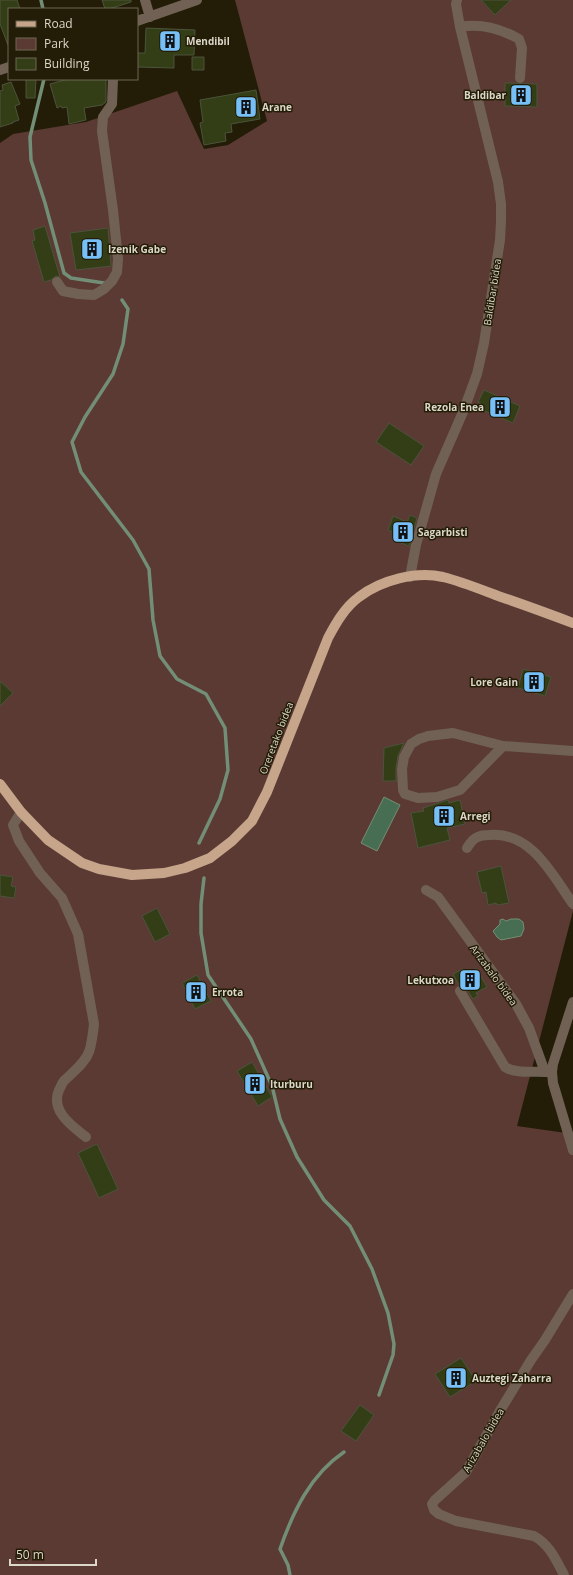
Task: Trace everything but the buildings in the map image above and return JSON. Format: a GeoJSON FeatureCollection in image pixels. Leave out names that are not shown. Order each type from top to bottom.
{"type":"FeatureCollection","features":[{"type":"Feature","properties":{"kind":"main road","name":"Oreretako bidea"},"geometry":{"type":"LineString","coordinates":[[0,784],[21,812],[53,844],[82,863],[132,875],[164,873],[185,868],[210,858],[232,841],[252,821],[268,792],[328,638],[337,621],[358,597],[371,589],[390,581],[410,577],[442,577],[472,586],[573,623]]}},
{"type":"Feature","properties":{"kind":"street"},"geometry":{"type":"LineString","coordinates":[[145,0],[150,17]]}},
{"type":"Feature","properties":{"kind":"street"},"geometry":{"type":"LineString","coordinates":[[138,21],[197,0]]}},
{"type":"Feature","properties":{"kind":"street","name":"Baldibar bidea"},"geometry":{"type":"LineString","coordinates":[[410,577],[416,545],[436,474],[463,412],[477,374],[484,343],[502,221],[498,182],[460,27],[456,4],[457,0]]}},
{"type":"Feature","properties":{"kind":"street"},"geometry":{"type":"LineString","coordinates":[[460,27],[485,26],[507,32],[518,39],[522,48],[520,78]]}},
{"type":"Feature","properties":{"kind":"street"},"geometry":{"type":"LineString","coordinates":[[57,282],[63,291],[78,294],[94,294],[104,289],[112,281],[117,272],[118,259],[113,210],[102,130],[102,117],[112,104],[113,80]]}},
{"type":"Feature","properties":{"kind":"street"},"geometry":{"type":"LineString","coordinates":[[503,746],[460,790],[437,797],[418,798],[406,794],[403,790],[402,769],[404,757],[411,744],[428,736],[453,733],[503,746],[573,751]]}},
{"type":"Feature","properties":{"kind":"street"},"geometry":{"type":"LineString","coordinates":[[21,812],[13,825],[19,841],[40,873],[62,898],[78,934],[94,1024],[89,1052],[77,1069],[63,1081],[57,1095],[59,1110],[68,1123],[86,1137]]}},
{"type":"Feature","properties":{"kind":"street"},"geometry":{"type":"LineString","coordinates":[[467,848],[471,841],[479,835],[500,835],[521,842],[531,848],[542,860],[573,904]]}},
{"type":"Feature","properties":{"kind":"street","name":"Arizabalo bidea"},"geometry":{"type":"LineString","coordinates":[[426,890],[438,897],[516,1004],[530,1028],[553,1083],[573,1150]]}},
{"type":"Feature","properties":{"kind":"street"},"geometry":{"type":"LineString","coordinates":[[460,991],[505,1067],[522,1071],[548,1072]]}},
{"type":"Feature","properties":{"kind":"street","name":"Arizabalo bidea"},"geometry":{"type":"LineString","coordinates":[[548,1072],[553,1064],[572,1008]]}},
{"type":"Feature","properties":{"kind":"street","name":"Arizabalo bidea"},"geometry":{"type":"LineString","coordinates":[[564,1575],[550,1549],[542,1540],[534,1536],[456,1521],[438,1514],[432,1504],[434,1500],[466,1472],[501,1409],[573,1294]]}},
{"type":"Feature","properties":{"kind":"green space"},"geometry":{"type":"Polygon","coordinates":[[[235,0],[573,0],[573,911],[517,1126],[573,1134],[573,1575],[0,1575],[0,143],[13,134],[86,122],[177,91],[204,149],[228,145],[267,121],[235,0]]]}},
{"type":"Feature","properties":{"kind":"shaded area"},"geometry":{"type":"Polygon","coordinates":[[[384,797],[400,805],[377,851],[361,843],[384,797]]]}},
{"type":"Feature","properties":{"kind":"shaded area"},"geometry":{"type":"Polygon","coordinates":[[[503,919],[506,921],[511,919],[519,919],[523,922],[524,929],[521,936],[501,940],[497,937],[493,931],[500,924],[500,920],[503,919]]]}},
{"type":"Feature","properties":{"kind":"waterway"},"geometry":{"type":"LineString","coordinates":[[41,0],[43,8]]}},
{"type":"Feature","properties":{"kind":"waterway"},"geometry":{"type":"LineString","coordinates":[[44,80],[30,137],[31,160],[45,203],[64,273],[71,278],[104,283]]}},
{"type":"Feature","properties":{"kind":"waterway"},"geometry":{"type":"LineString","coordinates":[[122,300],[128,309],[123,344],[113,374],[85,417],[72,442],[81,472],[133,540],[149,569],[153,620],[160,656],[177,679],[206,694],[225,728],[228,770],[220,799],[199,843]]}},
{"type":"Feature","properties":{"kind":"waterway"},"geometry":{"type":"LineString","coordinates":[[204,878],[201,904],[201,933],[208,975],[251,1039],[272,1086],[280,1119],[297,1157],[324,1200],[350,1226],[372,1269],[388,1313],[394,1344],[393,1355],[379,1395]]}},
{"type":"Feature","properties":{"kind":"waterway"},"geometry":{"type":"LineString","coordinates":[[290,1575],[288,1565],[280,1549],[291,1521],[312,1483],[332,1461],[344,1452]]}},
{"type":"Feature","properties":{"kind":"place","name":"Mendibil"},"geometry":{"type":"Point","coordinates":[170,41]}},
{"type":"Feature","properties":{"kind":"place","name":"Baldibar"},"geometry":{"type":"Point","coordinates":[521,95]}},
{"type":"Feature","properties":{"kind":"place","name":"Arane"},"geometry":{"type":"Point","coordinates":[246,107]}},
{"type":"Feature","properties":{"kind":"place","name":"Izenik Gabe"},"geometry":{"type":"Point","coordinates":[92,249]}},
{"type":"Feature","properties":{"kind":"place","name":"Rezola Enea"},"geometry":{"type":"Point","coordinates":[500,407]}},
{"type":"Feature","properties":{"kind":"place","name":"Sagarbisti"},"geometry":{"type":"Point","coordinates":[403,532]}},
{"type":"Feature","properties":{"kind":"place","name":"Lore Gain"},"geometry":{"type":"Point","coordinates":[534,682]}},
{"type":"Feature","properties":{"kind":"place","name":"Arregi"},"geometry":{"type":"Point","coordinates":[444,816]}},
{"type":"Feature","properties":{"kind":"place","name":"Lekutxoa"},"geometry":{"type":"Point","coordinates":[470,980]}},
{"type":"Feature","properties":{"kind":"place","name":"Errota"},"geometry":{"type":"Point","coordinates":[196,992]}},
{"type":"Feature","properties":{"kind":"place","name":"Iturburu"},"geometry":{"type":"Point","coordinates":[255,1084]}},
{"type":"Feature","properties":{"kind":"place","name":"Auztegi Zaharra"},"geometry":{"type":"Point","coordinates":[456,1378]}}]}
